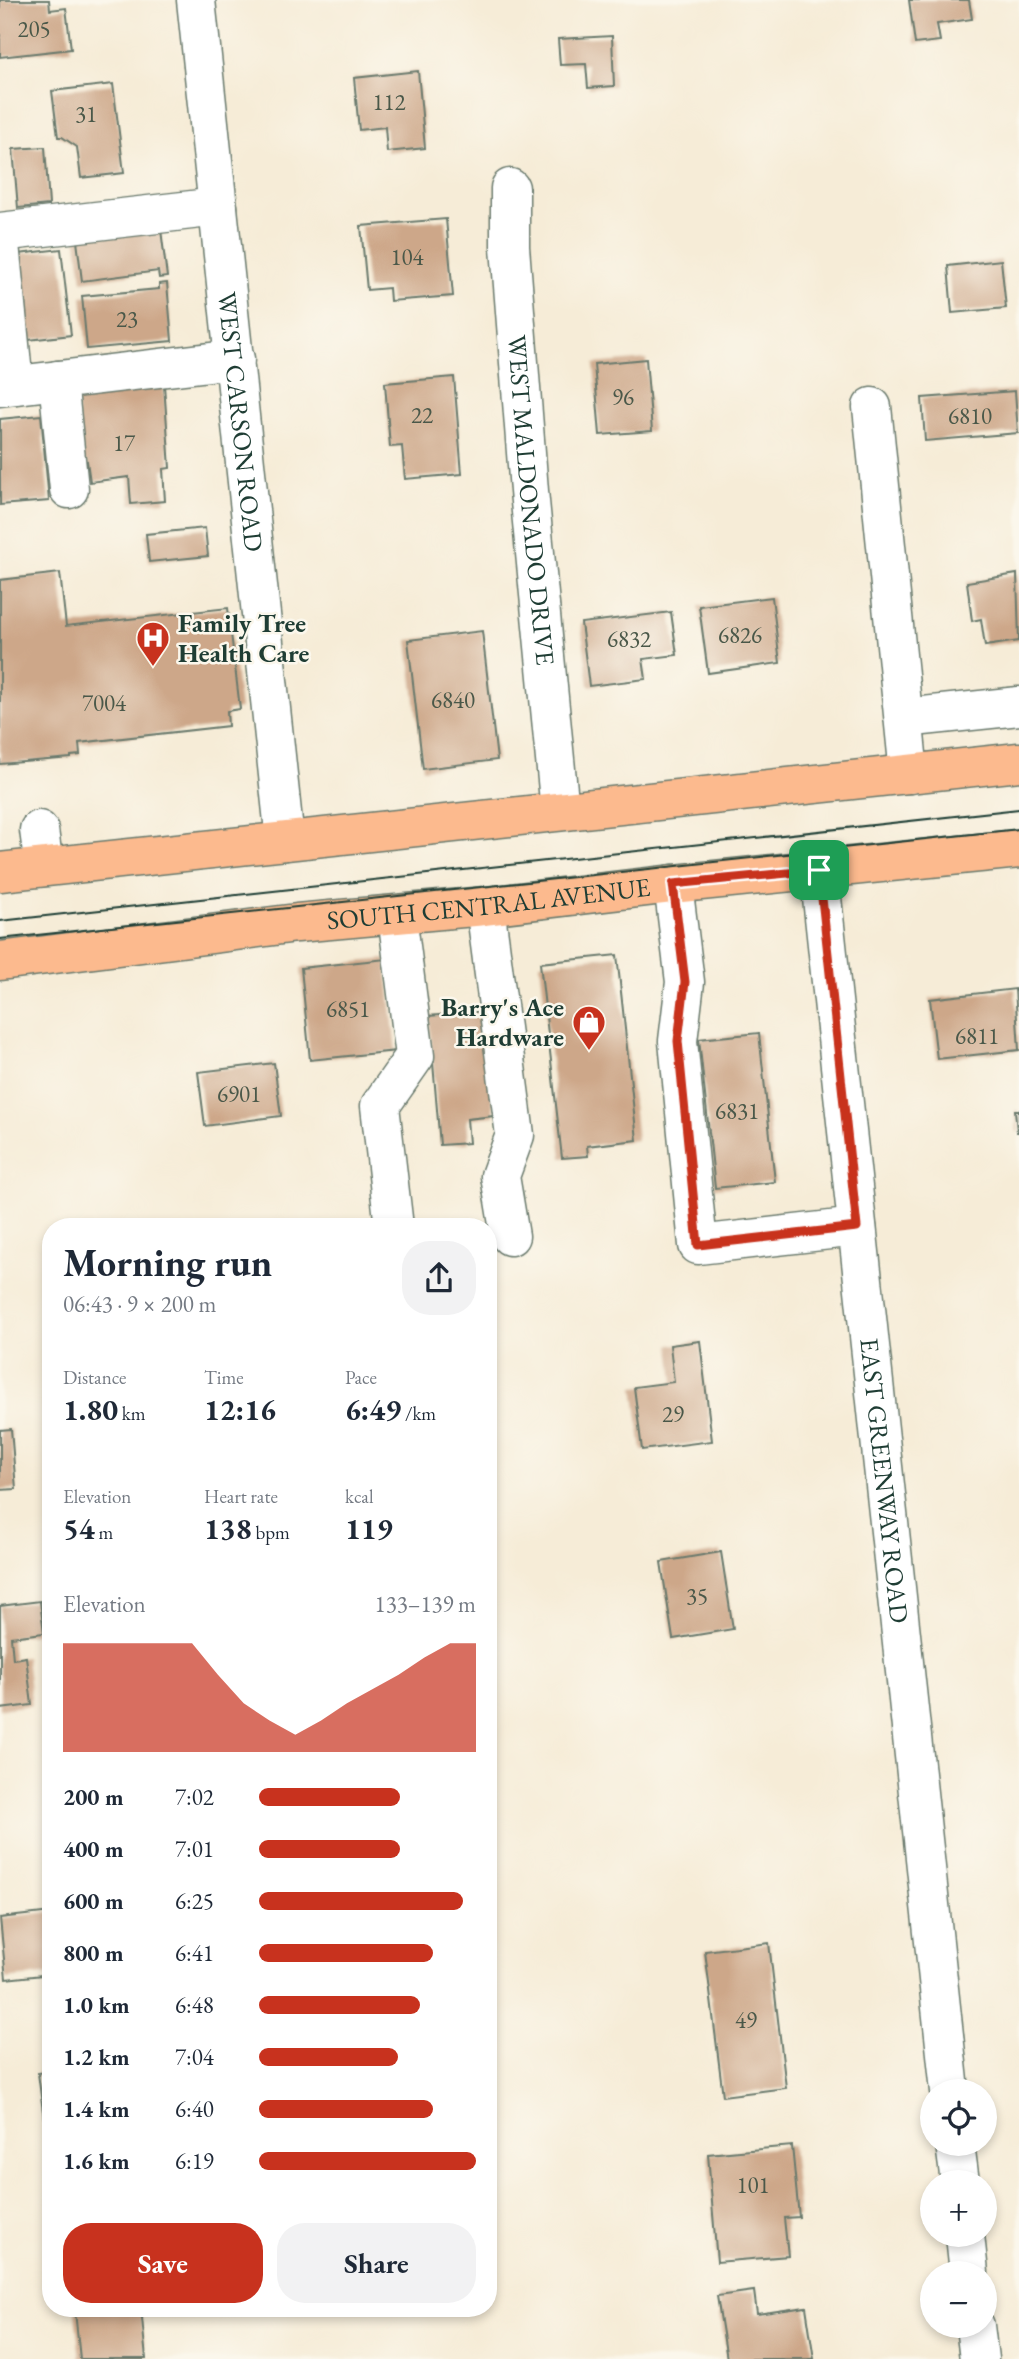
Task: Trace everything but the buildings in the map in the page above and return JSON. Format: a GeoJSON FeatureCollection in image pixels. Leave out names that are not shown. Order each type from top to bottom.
{"type":"FeatureCollection","features":[{"type":"Feature","properties":{"kind":"main road"},"geometry":{"type":"LineString","coordinates":[[0,872],[1019,762]]}},
{"type":"Feature","properties":{"kind":"main road","name":"SOUTH CENTRAL AVENUE"},"geometry":{"type":"LineString","coordinates":[[0,961],[297,923],[485,906],[1019,849]]}},
{"type":"Feature","properties":{"kind":"street","name":"WEST CARSON ROAD"},"geometry":{"type":"LineString","coordinates":[[196,0],[285,841]]}},
{"type":"Feature","properties":{"kind":"street","name":"WEST MALDONADO DRIVE"},"geometry":{"type":"LineString","coordinates":[[510,188],[510,247],[528,477],[560,811]]}},
{"type":"Feature","properties":{"kind":"street"},"geometry":{"type":"LineString","coordinates":[[0,232],[218,207]]}},
{"type":"Feature","properties":{"kind":"street"},"geometry":{"type":"LineString","coordinates":[[0,244],[7,386],[235,359]]}},
{"type":"Feature","properties":{"kind":"street"},"geometry":{"type":"LineString","coordinates":[[58,380],[69,489]]}},
{"type":"Feature","properties":{"kind":"street"},"geometry":{"type":"LineString","coordinates":[[872,407],[909,774]]}},
{"type":"Feature","properties":{"kind":"street"},"geometry":{"type":"LineString","coordinates":[[904,718],[1019,706]]}},
{"type":"Feature","properties":{"kind":"street"},"geometry":{"type":"LineString","coordinates":[[39,830],[44,867]]}},
{"type":"Feature","properties":{"kind":"street","name":"EAST GREENWAY ROAD"},"geometry":{"type":"LineString","coordinates":[[819,870],[949,2079]]}},
{"type":"Feature","properties":{"kind":"street"},"geometry":{"type":"LineString","coordinates":[[673,884],[685,982],[678,1041],[698,1245],[857,1227]]}},
{"type":"Feature","properties":{"kind":"street"},"geometry":{"type":"LineString","coordinates":[[485,906],[515,1135],[500,1176],[510,1236]]}},
{"type":"Feature","properties":{"kind":"street"},"geometry":{"type":"LineString","coordinates":[[393,1218],[380,1106],[415,1056],[397,915]]}},
{"type":"Feature","properties":{"kind":"street"},"geometry":{"type":"LineString","coordinates":[[976,2338],[979,2359]]}},
{"type":"Feature","properties":{"kind":"tram line"},"geometry":{"type":"LineString","coordinates":[[0,921],[1019,809]]}},
{"type":"Feature","properties":{"kind":"tram line"},"geometry":{"type":"LineString","coordinates":[[0,939],[1019,829]]}},
{"type":"Feature","properties":{"kind":"place","name":"Family Tree Health Care"},"geometry":{"type":"Point","coordinates":[153,668]}},
{"type":"Feature","properties":{"kind":"place","name":"Barry's Ace Hardware"},"geometry":{"type":"Point","coordinates":[589,1052]}},
{"type":"Feature","properties":{"kind":"route"},"geometry":{"type":"LineString","coordinates":[[819,870],[857,1227],[698,1245],[678,1041],[685,982],[673,884],[819,870]]}}]}
